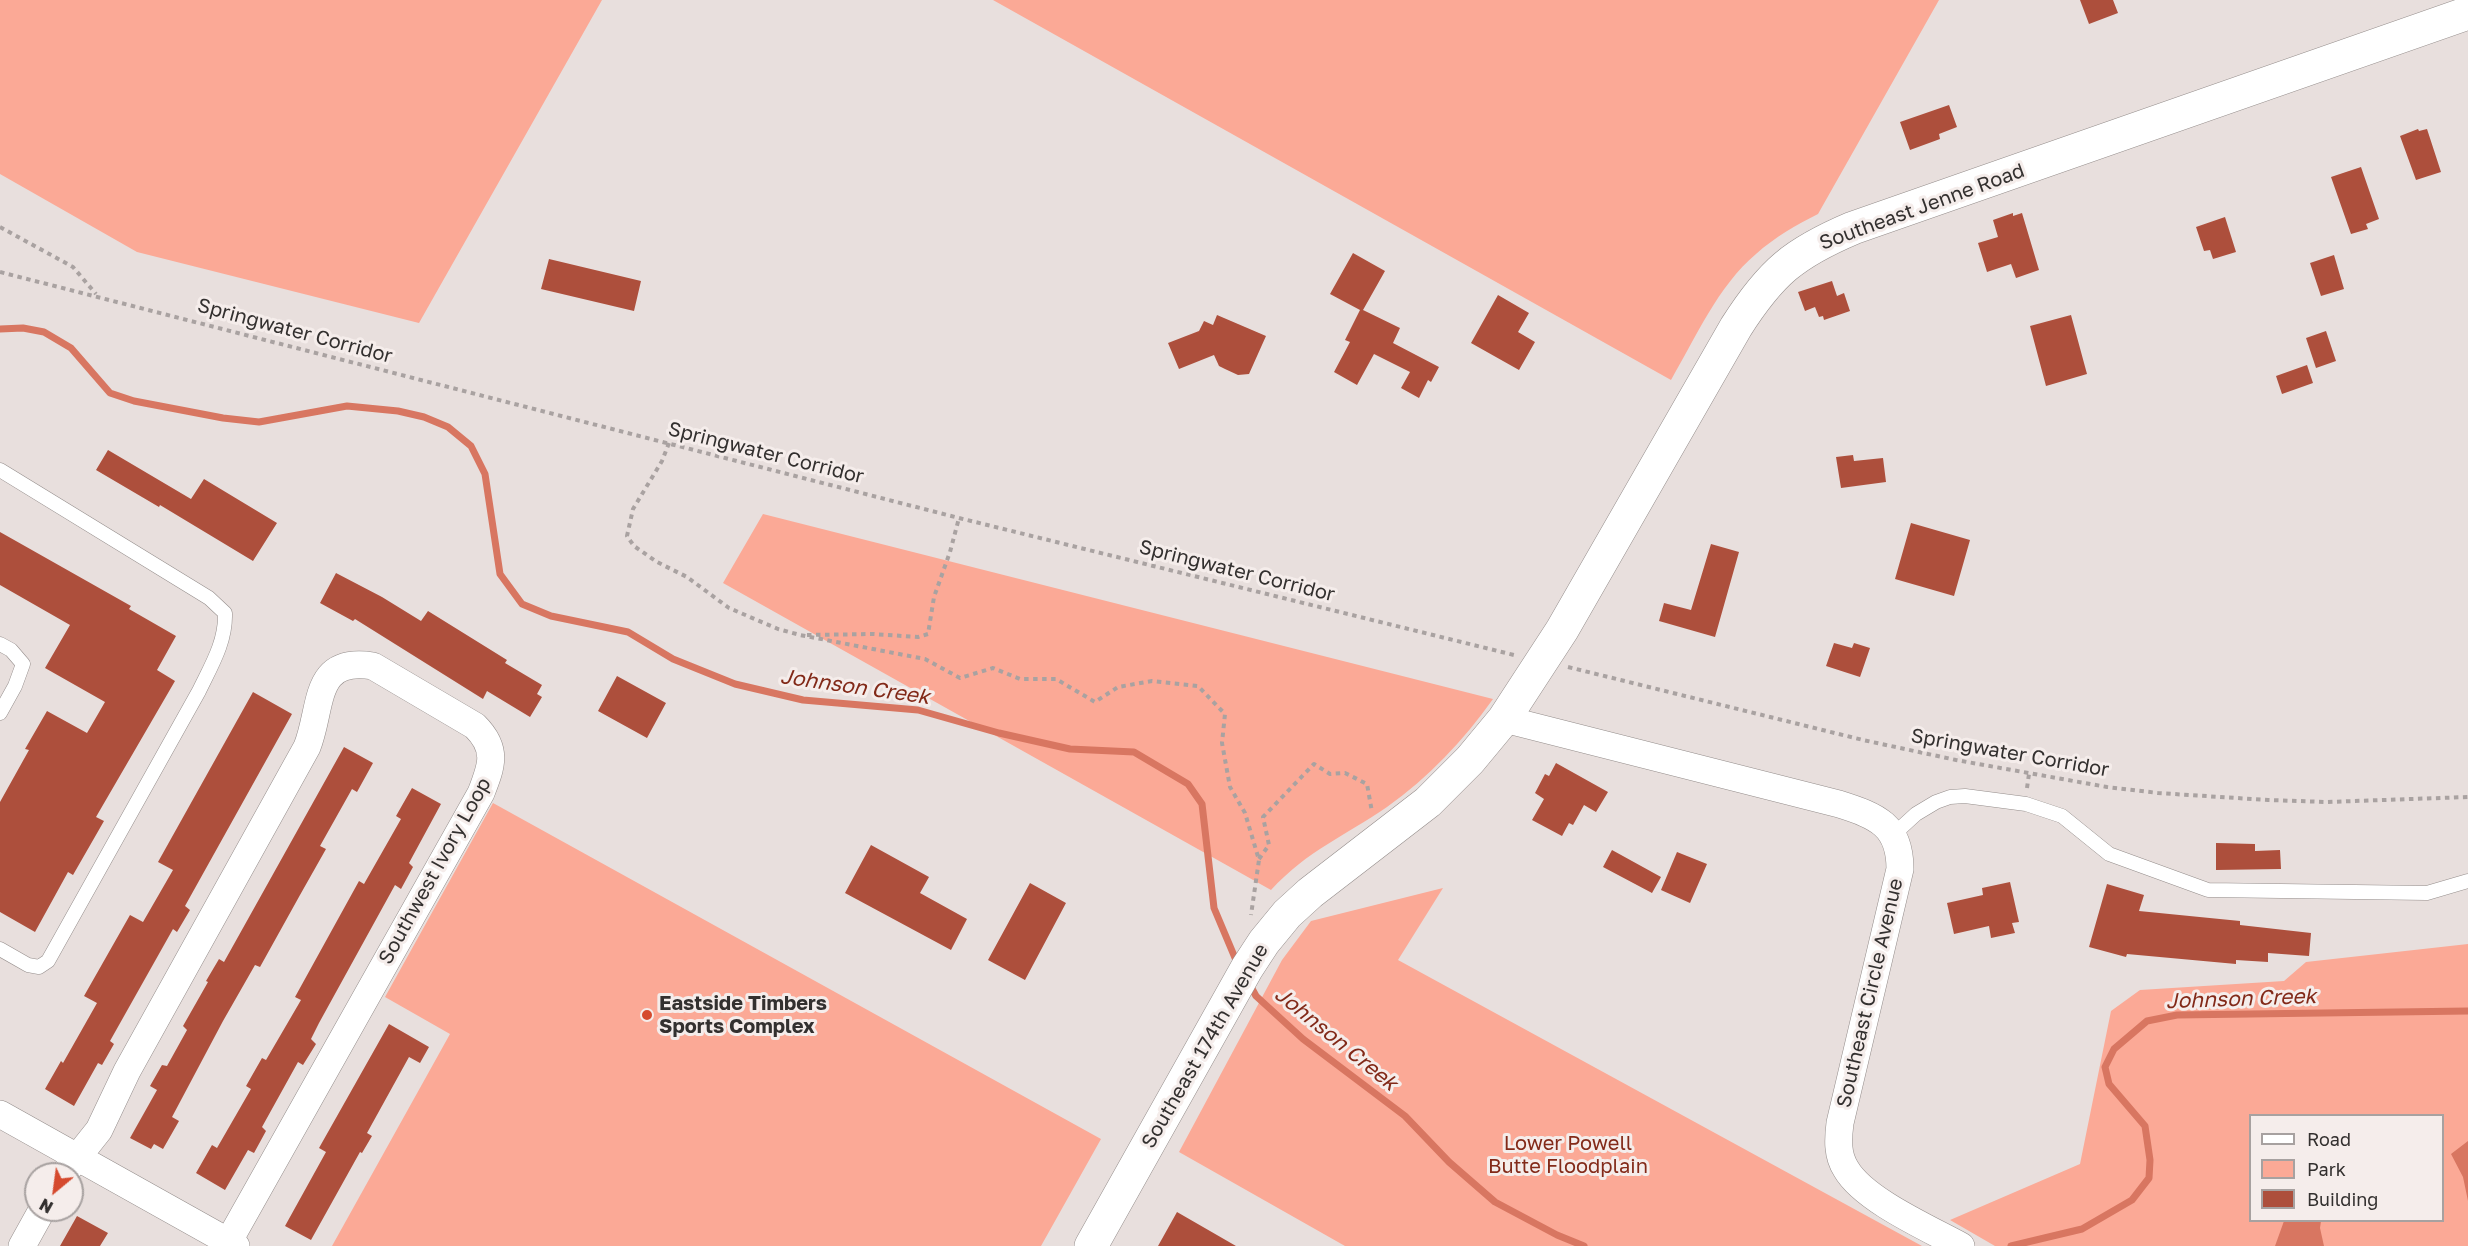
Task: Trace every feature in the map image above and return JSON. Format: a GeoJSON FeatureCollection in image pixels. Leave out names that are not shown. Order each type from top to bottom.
{"type":"FeatureCollection","features":[{"type":"Feature","properties":{"kind":"main road","name":"Southeast Jenne Road"},"geometry":{"type":"LineString","coordinates":[[1543,662],[1736,327],[1765,286],[1786,264],[1820,242],[1853,228],[2468,13]]}},
{"type":"Feature","properties":{"kind":"main road","name":"Southeast 174th Avenue"},"geometry":{"type":"LineString","coordinates":[[1091,1246],[1264,941],[1287,914],[1310,893],[1377,842],[1449,782],[1504,718],[1543,662]]}},
{"type":"Feature","properties":{"kind":"street","name":"Southwest Ivory Loop"},"geometry":{"type":"LineString","coordinates":[[74,1162],[99,1130],[127,1071],[307,747],[326,681],[333,671],[346,665],[360,663],[386,672],[475,726],[485,737],[491,754],[490,770],[475,803],[230,1245]]}},
{"type":"Feature","properties":{"kind":"street"},"geometry":{"type":"LineString","coordinates":[[1504,718],[1839,804],[1876,818],[1893,835]]}},
{"type":"Feature","properties":{"kind":"street","name":"Southeast Circle Avenue"},"geometry":{"type":"LineString","coordinates":[[1893,835],[1899,851],[1900,870],[1840,1123],[1840,1157],[1845,1168],[1863,1189],[1959,1245]]}},
{"type":"Feature","properties":{"kind":"street"},"geometry":{"type":"LineString","coordinates":[[0,1114],[66,1162]]}},
{"type":"Feature","properties":{"kind":"street"},"geometry":{"type":"LineString","coordinates":[[84,1172],[230,1245]]}},
{"type":"Feature","properties":{"kind":"street"},"geometry":{"type":"LineString","coordinates":[[22,1246],[35,1222]]}},
{"type":"Feature","properties":{"kind":"lane"},"geometry":{"type":"LineString","coordinates":[[0,470],[209,598],[225,613],[225,628],[221,646],[199,691],[48,961],[39,967],[28,965],[0,949]]}},
{"type":"Feature","properties":{"kind":"lane"},"geometry":{"type":"LineString","coordinates":[[0,644],[11,650],[23,664],[15,686],[0,713]]}},
{"type":"Feature","properties":{"kind":"lane"},"geometry":{"type":"LineString","coordinates":[[1893,835],[1916,814],[1943,798],[1965,796],[2026,804],[2062,816],[2109,854],[2208,890],[2427,893],[2468,881]]}},
{"type":"Feature","properties":{"kind":"path"},"geometry":{"type":"LineString","coordinates":[[0,227],[73,267],[98,296]]}},
{"type":"Feature","properties":{"kind":"path","name":"Springwater Corridor"},"geometry":{"type":"LineString","coordinates":[[0,272],[959,518],[1863,740],[1977,764],[2107,787],[2181,795],[2268,800],[2359,801],[2468,797]]}},
{"type":"Feature","properties":{"kind":"path"},"geometry":{"type":"LineString","coordinates":[[669,443],[662,461],[633,509],[627,536],[634,546],[657,562],[687,578],[729,608],[800,635],[925,659],[960,678],[993,668],[1020,679],[1056,679],[1095,702],[1118,687],[1152,681],[1198,686],[1226,714],[1222,743],[1230,787],[1245,813],[1259,860]]}},
{"type":"Feature","properties":{"kind":"path"},"geometry":{"type":"LineString","coordinates":[[800,635],[873,634],[918,637],[928,634],[934,597],[951,552],[959,518]]}},
{"type":"Feature","properties":{"kind":"path"},"geometry":{"type":"LineString","coordinates":[[1264,941],[1249,925],[1259,860],[1269,845],[1263,817],[1314,765],[1330,774],[1345,773],[1367,784],[1377,842]]}},
{"type":"Feature","properties":{"kind":"green space"},"geometry":{"type":"Polygon","coordinates":[[[0,0],[602,0],[419,323],[137,252],[0,174],[0,0]]]}},
{"type":"Feature","properties":{"kind":"green space"},"geometry":{"type":"Polygon","coordinates":[[[993,0],[1939,0],[1818,214],[1778,237],[1742,267],[1719,297],[1671,380],[993,0]]]}},
{"type":"Feature","properties":{"kind":"green space"},"geometry":{"type":"Polygon","coordinates":[[[763,514],[1493,699],[1470,729],[1431,771],[1387,807],[1299,864],[1271,890],[723,583],[763,514]]]}},
{"type":"Feature","properties":{"kind":"green space","name":"Eastside Timbers Sports Complex"},"geometry":{"type":"Polygon","coordinates":[[[493,803],[1101,1139],[1041,1246],[332,1246],[450,1034],[385,997],[493,803]]]}},
{"type":"Feature","properties":{"kind":"green space","name":"Lower Powell Butte Floodplain"},"geometry":{"type":"Polygon","coordinates":[[[1443,888],[1398,960],[1922,1246],[1345,1246],[1179,1152],[1282,960],[1311,921],[1443,888]]]}},
{"type":"Feature","properties":{"kind":"green space"},"geometry":{"type":"Polygon","coordinates":[[[2468,944],[2468,1246],[1995,1246],[1950,1220],[2080,1164],[2111,1011],[2140,990],[2284,981],[2306,962],[2468,944]]]}},
{"type":"Feature","properties":{"kind":"shaded area"},"geometry":{"type":"Polygon","coordinates":[[[2468,1141],[2468,1201],[2463,1177],[2451,1154],[2468,1141]]]}},
{"type":"Feature","properties":{"kind":"shaded area"},"geometry":{"type":"Polygon","coordinates":[[[2284,1222],[2321,1222],[2324,1246],[2275,1246],[2284,1222]]]}},
{"type":"Feature","properties":{"kind":"building"},"geometry":{"type":"Polygon","coordinates":[[[2080,0],[2113,0],[2118,13],[2089,24],[2080,0]]]}},
{"type":"Feature","properties":{"kind":"building"},"geometry":{"type":"Polygon","coordinates":[[[1949,105],[1957,127],[1939,134],[1940,139],[1910,150],[1900,122],[1949,105]]]}},
{"type":"Feature","properties":{"kind":"building"},"geometry":{"type":"Polygon","coordinates":[[[2418,129],[2419,131],[2427,129],[2441,172],[2416,180],[2400,136],[2418,129]]]}},
{"type":"Feature","properties":{"kind":"building"},"geometry":{"type":"Polygon","coordinates":[[[2361,167],[2379,219],[2366,224],[2368,229],[2351,234],[2331,177],[2361,167]]]}},
{"type":"Feature","properties":{"kind":"building"},"geometry":{"type":"Polygon","coordinates":[[[2013,213],[2013,216],[2022,213],[2039,270],[2016,278],[2011,264],[1987,272],[1978,243],[1998,237],[1993,220],[2013,213]]]}},
{"type":"Feature","properties":{"kind":"building"},"geometry":{"type":"Polygon","coordinates":[[[2225,217],[2236,252],[2213,259],[2210,250],[2204,251],[2196,227],[2225,217]]]}},
{"type":"Feature","properties":{"kind":"building"},"geometry":{"type":"Polygon","coordinates":[[[1353,253],[1385,271],[1363,310],[1400,328],[1393,343],[1439,367],[1431,382],[1428,380],[1419,398],[1401,388],[1410,372],[1374,354],[1357,385],[1334,372],[1350,342],[1345,340],[1360,310],[1330,294],[1353,253]]]}},
{"type":"Feature","properties":{"kind":"building"},"geometry":{"type":"Polygon","coordinates":[[[2334,255],[2344,289],[2321,296],[2310,263],[2334,255]]]}},
{"type":"Feature","properties":{"kind":"building"},"geometry":{"type":"Polygon","coordinates":[[[549,259],[641,281],[634,311],[541,289],[549,259]]]}},
{"type":"Feature","properties":{"kind":"building"},"geometry":{"type":"Polygon","coordinates":[[[1832,281],[1837,296],[1844,293],[1850,311],[1824,320],[1823,316],[1819,317],[1815,307],[1805,311],[1798,292],[1832,281]]]}},
{"type":"Feature","properties":{"kind":"building"},"geometry":{"type":"Polygon","coordinates":[[[1498,295],[1529,313],[1518,332],[1535,342],[1519,370],[1471,343],[1498,295]]]}},
{"type":"Feature","properties":{"kind":"building"},"geometry":{"type":"Polygon","coordinates":[[[1217,315],[1266,336],[1249,374],[1238,375],[1219,366],[1214,355],[1179,369],[1168,343],[1199,331],[1204,321],[1213,325],[1217,315]]]}},
{"type":"Feature","properties":{"kind":"building"},"geometry":{"type":"Polygon","coordinates":[[[2071,315],[2087,374],[2046,386],[2030,326],[2071,315]]]}},
{"type":"Feature","properties":{"kind":"building"},"geometry":{"type":"Polygon","coordinates":[[[2326,331],[2336,361],[2316,368],[2306,338],[2326,331]]]}},
{"type":"Feature","properties":{"kind":"building"},"geometry":{"type":"Polygon","coordinates":[[[2307,365],[2313,383],[2282,394],[2276,376],[2307,365]]]}},
{"type":"Feature","properties":{"kind":"building"},"geometry":{"type":"Polygon","coordinates":[[[108,450],[191,499],[204,479],[277,523],[253,561],[160,505],[159,507],[96,470],[108,450]]]}},
{"type":"Feature","properties":{"kind":"building"},"geometry":{"type":"Polygon","coordinates":[[[1853,455],[1854,461],[1883,458],[1886,482],[1841,488],[1836,457],[1853,455]]]}},
{"type":"Feature","properties":{"kind":"building"},"geometry":{"type":"Polygon","coordinates":[[[1911,523],[1970,540],[1954,596],[1895,579],[1911,523]]]}},
{"type":"Feature","properties":{"kind":"building"},"geometry":{"type":"Polygon","coordinates":[[[0,532],[131,606],[129,609],[176,636],[157,670],[175,681],[96,817],[104,821],[73,875],[68,872],[35,932],[0,912],[0,802],[29,750],[25,749],[47,711],[87,733],[105,702],[45,668],[70,625],[0,585],[0,532]]]}},
{"type":"Feature","properties":{"kind":"building"},"geometry":{"type":"Polygon","coordinates":[[[1711,544],[1739,552],[1715,637],[1659,621],[1664,603],[1691,610],[1711,544]]]}},
{"type":"Feature","properties":{"kind":"building"},"geometry":{"type":"Polygon","coordinates":[[[336,573],[421,621],[428,611],[507,660],[505,663],[542,685],[537,694],[542,697],[530,717],[487,691],[483,699],[355,619],[353,621],[320,603],[336,573]]]}},
{"type":"Feature","properties":{"kind":"building"},"geometry":{"type":"Polygon","coordinates":[[[1834,643],[1852,648],[1854,643],[1870,648],[1860,677],[1826,666],[1834,643]]]}},
{"type":"Feature","properties":{"kind":"building"},"geometry":{"type":"Polygon","coordinates":[[[617,676],[666,703],[647,738],[598,711],[617,676]]]}},
{"type":"Feature","properties":{"kind":"building"},"geometry":{"type":"Polygon","coordinates":[[[253,692],[292,714],[185,906],[190,910],[177,932],[173,929],[110,1041],[114,1044],[102,1065],[98,1063],[74,1106],[45,1089],[61,1061],[63,1063],[97,1003],[84,996],[130,915],[143,922],[173,870],[158,862],[253,692]]]}},
{"type":"Feature","properties":{"kind":"building"},"geometry":{"type":"Polygon","coordinates":[[[344,747],[373,763],[357,792],[352,789],[320,846],[326,849],[260,967],[255,965],[223,1021],[172,1117],[179,1121],[163,1149],[154,1144],[151,1149],[130,1138],[157,1090],[150,1086],[162,1065],[167,1066],[187,1030],[183,1026],[208,982],[206,981],[219,959],[224,962],[344,747]]]}},
{"type":"Feature","properties":{"kind":"building"},"geometry":{"type":"Polygon","coordinates":[[[1556,763],[1608,792],[1596,812],[1584,805],[1573,825],[1569,823],[1562,836],[1532,820],[1544,799],[1535,793],[1545,774],[1549,776],[1556,763]]]}},
{"type":"Feature","properties":{"kind":"building"},"geometry":{"type":"Polygon","coordinates":[[[412,788],[441,804],[409,863],[413,867],[401,889],[395,885],[311,1039],[316,1044],[303,1065],[298,1062],[262,1127],[266,1131],[254,1153],[248,1150],[225,1190],[196,1173],[212,1145],[217,1148],[251,1089],[246,1086],[262,1058],[266,1060],[301,1000],[295,997],[359,881],[364,884],[401,819],[396,816],[412,788]]]}},
{"type":"Feature","properties":{"kind":"building"},"geometry":{"type":"Polygon","coordinates":[[[2216,843],[2255,844],[2255,851],[2280,850],[2281,869],[2216,870],[2216,843]]]}},
{"type":"Feature","properties":{"kind":"building"},"geometry":{"type":"Polygon","coordinates":[[[871,845],[929,877],[920,893],[967,919],[951,950],[845,893],[871,845]]]}},
{"type":"Feature","properties":{"kind":"building"},"geometry":{"type":"Polygon","coordinates":[[[1612,850],[1661,877],[1652,893],[1603,867],[1612,850]]]}},
{"type":"Feature","properties":{"kind":"building"},"geometry":{"type":"Polygon","coordinates":[[[1677,852],[1707,864],[1690,903],[1661,890],[1677,852]]]}},
{"type":"Feature","properties":{"kind":"building"},"geometry":{"type":"Polygon","coordinates":[[[2010,882],[2019,922],[2012,923],[2015,933],[1991,938],[1989,926],[1954,934],[1947,903],[1983,895],[1982,888],[2010,882]]]}},
{"type":"Feature","properties":{"kind":"building"},"geometry":{"type":"Polygon","coordinates":[[[1030,883],[1066,903],[1025,980],[988,960],[1030,883]]]}},
{"type":"Feature","properties":{"kind":"building"},"geometry":{"type":"Polygon","coordinates":[[[2107,884],[2144,895],[2139,911],[2240,921],[2240,925],[2311,933],[2309,956],[2268,953],[2268,962],[2236,960],[2236,964],[2127,954],[2126,957],[2089,947],[2107,884]]]}},
{"type":"Feature","properties":{"kind":"building"},"geometry":{"type":"Polygon","coordinates":[[[389,1024],[429,1047],[420,1063],[409,1057],[367,1133],[372,1136],[362,1153],[360,1152],[311,1240],[285,1226],[326,1152],[319,1148],[389,1024]]]}},
{"type":"Feature","properties":{"kind":"building"},"geometry":{"type":"Polygon","coordinates":[[[1177,1212],[1236,1246],[1158,1246],[1177,1212]]]}},
{"type":"Feature","properties":{"kind":"building"},"geometry":{"type":"Polygon","coordinates":[[[84,1220],[108,1233],[100,1246],[60,1246],[74,1222],[84,1222],[84,1220]]]}},
{"type":"Feature","properties":{"kind":"waterway","name":"Johnson Creek"},"geometry":{"type":"LineString","coordinates":[[0,329],[23,328],[44,332],[71,348],[110,393],[134,401],[223,418],[259,422],[347,406],[398,411],[424,417],[448,427],[471,446],[485,474],[500,574],[522,604],[551,616],[628,632],[673,659],[735,684],[803,700],[918,710],[999,733],[1070,749],[1134,752],[1188,784],[1202,804],[1214,908],[1238,965]]}},
{"type":"Feature","properties":{"kind":"waterway","name":"Johnson Creek"},"geometry":{"type":"LineString","coordinates":[[1250,985],[1256,996],[1303,1039],[1405,1116],[1449,1162],[1495,1202],[1557,1235],[1584,1246]]}},
{"type":"Feature","properties":{"kind":"waterway","name":"Johnson Creek"},"geometry":{"type":"LineString","coordinates":[[2011,1246],[2082,1229],[2132,1200],[2149,1178],[2150,1160],[2145,1126],[2109,1084],[2105,1067],[2114,1049],[2147,1021],[2177,1015],[2468,1011]]}},
{"type":"Feature","properties":{"kind":"place","name":"Eastside Timbers Sports Complex"},"geometry":{"type":"Point","coordinates":[647,1015]}}]}
